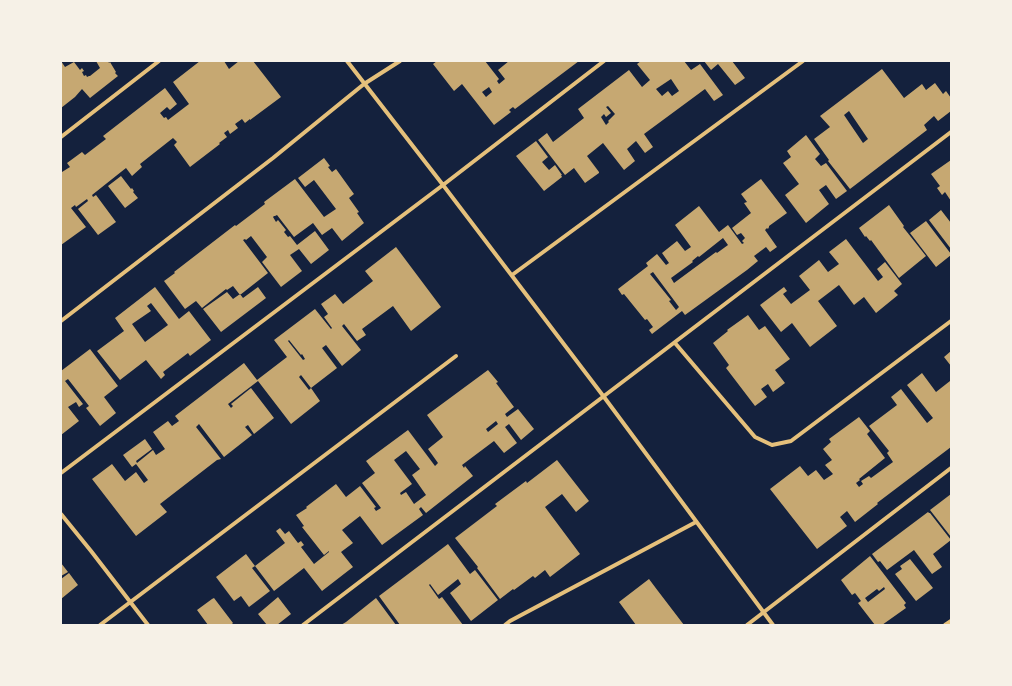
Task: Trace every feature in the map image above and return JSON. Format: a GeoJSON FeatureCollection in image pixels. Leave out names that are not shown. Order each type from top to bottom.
{"type":"FeatureCollection","features":[{"type":"Feature","properties":{"kind":"street"},"geometry":{"type":"LineString","coordinates":[[61,137],[159,61]]}},
{"type":"Feature","properties":{"kind":"street"},"geometry":{"type":"LineString","coordinates":[[347,61],[443,184],[604,396],[773,625]]}},
{"type":"Feature","properties":{"kind":"street"},"geometry":{"type":"LineString","coordinates":[[61,321],[273,158],[364,84],[400,61]]}},
{"type":"Feature","properties":{"kind":"street"},"geometry":{"type":"LineString","coordinates":[[61,473],[604,61]]}},
{"type":"Feature","properties":{"kind":"street"},"geometry":{"type":"LineString","coordinates":[[512,275],[803,61]]}},
{"type":"Feature","properties":{"kind":"street"},"geometry":{"type":"LineString","coordinates":[[303,625],[951,132]]}},
{"type":"Feature","properties":{"kind":"street"},"geometry":{"type":"LineString","coordinates":[[675,343],[755,436],[772,445],[791,441],[951,321]]}},
{"type":"Feature","properties":{"kind":"street"},"geometry":{"type":"LineString","coordinates":[[100,625],[456,356]]}},
{"type":"Feature","properties":{"kind":"street"},"geometry":{"type":"LineString","coordinates":[[747,625],[951,468]]}},
{"type":"Feature","properties":{"kind":"street"},"geometry":{"type":"LineString","coordinates":[[61,514],[148,625]]}},
{"type":"Feature","properties":{"kind":"street"},"geometry":{"type":"LineString","coordinates":[[505,625],[517,617],[696,522]]}},
{"type":"Feature","properties":{"kind":"street"},"geometry":{"type":"LineString","coordinates":[[945,625],[951,621]]}},
{"type":"Feature","properties":{"kind":"building"},"geometry":{"type":"Polygon","coordinates":[[[61,61],[65,67],[74,62],[80,70],[82,68],[84,71],[82,72],[84,76],[86,75],[87,77],[100,68],[96,61],[108,61],[118,76],[90,98],[82,89],[75,97],[61,108],[61,61]]]}},
{"type":"Feature","properties":{"kind":"building"},"geometry":{"type":"Polygon","coordinates":[[[200,61],[224,61],[229,69],[239,61],[253,61],[281,97],[245,123],[242,119],[235,124],[238,128],[230,134],[228,130],[224,133],[227,137],[219,143],[220,144],[190,167],[174,145],[177,142],[173,138],[140,164],[142,167],[132,176],[126,168],[92,195],[93,197],[96,195],[116,222],[98,235],[78,209],[88,201],[87,199],[76,207],[75,205],[71,208],[86,227],[61,245],[61,171],[62,172],[70,167],[67,163],[82,152],[85,155],[106,139],[103,136],[165,88],[177,104],[170,110],[167,107],[160,113],[164,118],[166,117],[168,120],[189,104],[173,82],[200,61]]]}},
{"type":"Feature","properties":{"kind":"building"},"geometry":{"type":"Polygon","coordinates":[[[437,61],[485,61],[499,79],[497,81],[499,84],[505,79],[498,70],[509,61],[579,61],[515,109],[513,107],[509,110],[511,112],[494,125],[462,84],[454,91],[433,64],[437,61]],[[489,87],[482,92],[486,97],[492,92],[489,87]]]}},
{"type":"Feature","properties":{"kind":"building"},"geometry":{"type":"Polygon","coordinates":[[[641,61],[684,61],[691,70],[700,64],[723,95],[714,101],[705,89],[644,134],[653,147],[645,153],[636,141],[627,149],[635,161],[624,170],[603,143],[587,156],[599,173],[585,183],[574,168],[565,175],[538,140],[547,133],[553,142],[584,118],[578,109],[629,70],[642,87],[650,80],[637,64],[641,61]],[[671,79],[656,89],[662,96],[668,91],[672,96],[679,91],[671,79]],[[608,106],[606,107],[611,113],[606,117],[604,114],[601,117],[606,125],[615,114],[608,106]]]}},
{"type":"Feature","properties":{"kind":"building"},"geometry":{"type":"Polygon","coordinates":[[[704,61],[732,61],[745,78],[735,85],[718,64],[711,70],[704,61]]]}},
{"type":"Feature","properties":{"kind":"building"},"geometry":{"type":"Polygon","coordinates":[[[882,69],[904,98],[922,84],[926,90],[935,83],[943,94],[946,91],[951,98],[951,111],[938,121],[934,116],[924,125],[927,130],[850,189],[828,161],[829,160],[814,139],[830,127],[820,116],[882,69]],[[849,111],[844,115],[863,143],[868,139],[849,111]]]}},
{"type":"Feature","properties":{"kind":"building"},"geometry":{"type":"Polygon","coordinates":[[[806,135],[820,154],[815,159],[821,166],[826,163],[847,191],[836,199],[826,185],[819,190],[829,204],[806,223],[785,195],[799,184],[783,163],[791,157],[787,151],[806,135]]]}},
{"type":"Feature","properties":{"kind":"building"},"geometry":{"type":"Polygon","coordinates":[[[536,141],[548,157],[542,162],[549,170],[555,165],[562,175],[562,177],[544,191],[516,156],[536,141]]]}},
{"type":"Feature","properties":{"kind":"building"},"geometry":{"type":"Polygon","coordinates":[[[324,158],[330,166],[328,167],[332,172],[336,169],[354,194],[349,198],[359,212],[357,213],[364,223],[342,241],[332,228],[322,235],[313,223],[294,237],[277,215],[274,216],[273,217],[276,222],[278,220],[286,230],[284,232],[288,237],[290,236],[297,245],[315,231],[329,250],[311,264],[299,249],[290,255],[302,271],[281,287],[262,262],[267,257],[251,236],[246,240],[243,240],[268,273],[240,295],[233,286],[227,290],[226,289],[202,308],[196,301],[185,309],[164,281],[235,225],[236,226],[265,204],[264,202],[295,179],[324,217],[336,209],[314,180],[305,187],[298,178],[324,158]]]}},
{"type":"Feature","properties":{"kind":"building"},"geometry":{"type":"Polygon","coordinates":[[[951,160],[951,201],[945,192],[942,195],[937,188],[940,186],[931,174],[951,160]]]}},
{"type":"Feature","properties":{"kind":"building"},"geometry":{"type":"Polygon","coordinates":[[[121,176],[131,189],[132,188],[134,191],[133,192],[138,198],[125,208],[108,186],[121,176]]]}},
{"type":"Feature","properties":{"kind":"building"},"geometry":{"type":"Polygon","coordinates":[[[761,179],[787,213],[765,230],[777,247],[770,252],[766,247],[754,256],[758,261],[747,270],[685,315],[682,311],[652,334],[649,330],[653,327],[647,319],[645,320],[624,294],[622,295],[618,289],[648,266],[646,263],[657,254],[666,265],[669,263],[662,253],[677,241],[685,251],[691,247],[675,225],[699,206],[719,232],[728,225],[742,244],[744,243],[742,241],[745,238],[741,233],[737,235],[732,228],[751,213],[744,203],[747,202],[741,194],[761,179]],[[723,238],[671,278],[674,283],[728,245],[723,238]],[[653,272],[650,274],[671,300],[669,301],[676,310],[679,307],[653,272]]]}},
{"type":"Feature","properties":{"kind":"building"},"geometry":{"type":"Polygon","coordinates":[[[889,205],[904,226],[903,227],[926,256],[899,278],[871,240],[870,241],[866,236],[865,237],[859,228],[889,205]]]}},
{"type":"Feature","properties":{"kind":"building"},"geometry":{"type":"Polygon","coordinates":[[[941,210],[951,223],[951,249],[929,220],[941,210]]]}},
{"type":"Feature","properties":{"kind":"building"},"geometry":{"type":"Polygon","coordinates":[[[926,221],[951,254],[936,267],[910,233],[926,221]]]}},
{"type":"Feature","properties":{"kind":"building"},"geometry":{"type":"Polygon","coordinates":[[[846,239],[878,281],[883,277],[877,269],[885,262],[902,284],[894,291],[898,295],[876,313],[864,297],[854,305],[839,285],[818,301],[837,326],[810,347],[792,323],[781,332],[760,305],[784,287],[787,291],[783,294],[791,304],[810,290],[799,276],[819,260],[828,272],[839,264],[829,252],[846,239]]]}},
{"type":"Feature","properties":{"kind":"building"},"geometry":{"type":"Polygon","coordinates":[[[396,247],[441,307],[411,331],[393,306],[362,329],[366,335],[357,341],[344,324],[342,326],[361,350],[342,366],[326,345],[322,348],[337,368],[311,388],[320,401],[291,424],[258,381],[228,404],[231,408],[233,406],[231,404],[251,388],[274,418],[254,434],[248,425],[245,427],[252,435],[224,457],[199,424],[196,427],[221,459],[217,460],[160,504],[167,512],[136,536],[92,479],[112,464],[125,481],[136,472],[144,483],[148,480],[136,464],[132,467],[123,455],[145,439],[152,449],[136,461],[137,463],[153,450],[156,455],[165,449],[153,432],[168,421],[172,426],[179,421],[175,416],[244,363],[257,380],[287,357],[274,340],[315,309],[331,329],[332,328],[324,317],[328,314],[321,304],[335,294],[343,304],[373,281],[365,271],[396,247]],[[289,340],[288,341],[303,360],[305,359],[302,354],[301,355],[289,340]],[[301,375],[299,377],[309,390],[311,388],[301,375]]]}},
{"type":"Feature","properties":{"kind":"building"},"geometry":{"type":"Polygon","coordinates":[[[155,287],[179,319],[189,311],[211,340],[190,356],[188,353],[163,372],[165,375],[161,379],[146,360],[120,380],[97,351],[124,331],[115,318],[155,287]],[[151,303],[147,306],[151,311],[132,324],[145,342],[168,325],[151,303]]]}},
{"type":"Feature","properties":{"kind":"building"},"geometry":{"type":"Polygon","coordinates":[[[258,287],[266,298],[221,332],[203,309],[227,292],[233,299],[240,294],[243,298],[258,287]]]}},
{"type":"Feature","properties":{"kind":"building"},"geometry":{"type":"Polygon","coordinates":[[[748,315],[759,330],[765,326],[790,359],[775,370],[785,383],[773,392],[768,384],[761,389],[767,397],[755,406],[726,368],[729,365],[713,343],[728,331],[727,330],[748,315]]]}},
{"type":"Feature","properties":{"kind":"building"},"geometry":{"type":"Polygon","coordinates":[[[90,349],[118,386],[104,397],[116,413],[100,426],[86,408],[89,406],[68,379],[65,381],[83,404],[79,407],[76,402],[68,407],[79,421],[61,435],[61,371],[90,349]]]}},
{"type":"Feature","properties":{"kind":"building"},"geometry":{"type":"Polygon","coordinates":[[[951,351],[951,366],[944,357],[951,351]]]}},
{"type":"Feature","properties":{"kind":"building"},"geometry":{"type":"Polygon","coordinates":[[[488,370],[498,382],[496,383],[514,407],[505,414],[507,417],[518,409],[534,429],[521,440],[509,424],[505,427],[517,443],[504,453],[494,441],[462,465],[464,468],[465,466],[473,476],[426,513],[421,507],[419,509],[423,515],[382,545],[360,516],[342,530],[353,543],[341,552],[353,567],[322,591],[304,568],[274,591],[255,566],[285,543],[276,531],[280,528],[285,534],[289,531],[298,543],[301,541],[304,545],[301,547],[314,564],[329,551],[324,555],[302,527],[304,526],[296,515],[307,508],[306,507],[336,484],[346,497],[360,486],[376,507],[374,508],[376,511],[381,508],[362,483],[375,473],[366,461],[408,430],[435,466],[438,463],[428,449],[443,437],[427,415],[488,370]],[[496,421],[486,429],[488,432],[498,424],[496,421]],[[406,451],[394,460],[412,484],[400,493],[401,495],[406,492],[414,504],[426,495],[412,475],[420,469],[406,451]]]}},
{"type":"Feature","properties":{"kind":"building"},"geometry":{"type":"Polygon","coordinates":[[[922,373],[936,392],[950,381],[951,382],[951,447],[877,503],[878,504],[855,522],[847,511],[840,517],[847,526],[817,549],[770,489],[800,466],[808,476],[816,470],[824,480],[833,474],[825,465],[832,460],[823,449],[831,442],[829,439],[859,417],[870,431],[867,434],[885,458],[859,479],[860,480],[856,483],[859,487],[863,484],[861,481],[869,476],[871,478],[893,462],[887,453],[889,451],[869,426],[897,405],[891,397],[901,389],[927,423],[933,418],[907,385],[922,373]]]}},
{"type":"Feature","properties":{"kind":"building"},"geometry":{"type":"Polygon","coordinates":[[[557,460],[589,501],[576,512],[562,494],[545,507],[580,554],[550,577],[545,570],[535,578],[533,576],[500,599],[477,568],[478,567],[455,538],[497,506],[495,504],[526,481],[527,483],[557,460]]]}},
{"type":"Feature","properties":{"kind":"building"},"geometry":{"type":"Polygon","coordinates":[[[951,494],[951,537],[930,510],[951,494]]]}},
{"type":"Feature","properties":{"kind":"building"},"geometry":{"type":"Polygon","coordinates":[[[928,512],[951,540],[933,554],[942,567],[932,574],[914,550],[887,570],[872,554],[928,512]]]}},
{"type":"Feature","properties":{"kind":"building"},"geometry":{"type":"Polygon","coordinates":[[[448,544],[470,574],[475,570],[498,600],[471,621],[450,593],[461,584],[458,579],[438,595],[430,584],[429,585],[439,599],[442,597],[463,625],[400,625],[379,596],[448,544]]]}},
{"type":"Feature","properties":{"kind":"building"},"geometry":{"type":"Polygon","coordinates":[[[246,554],[255,566],[252,568],[270,591],[249,607],[241,596],[234,601],[216,577],[246,554]]]}},
{"type":"Feature","properties":{"kind":"building"},"geometry":{"type":"Polygon","coordinates":[[[870,556],[906,603],[904,605],[906,608],[882,625],[875,625],[858,603],[861,601],[855,593],[852,595],[841,580],[870,556]],[[884,587],[879,591],[877,589],[865,598],[868,602],[885,589],[884,587]]]}},
{"type":"Feature","properties":{"kind":"building"},"geometry":{"type":"Polygon","coordinates":[[[910,559],[933,588],[916,601],[895,574],[902,569],[900,566],[910,559]]]}},
{"type":"Feature","properties":{"kind":"building"},"geometry":{"type":"Polygon","coordinates":[[[61,563],[68,572],[61,576],[61,563]]]}},
{"type":"Feature","properties":{"kind":"building"},"geometry":{"type":"Polygon","coordinates":[[[69,573],[78,585],[61,599],[61,579],[69,573]]]}},
{"type":"Feature","properties":{"kind":"building"},"geometry":{"type":"Polygon","coordinates":[[[649,579],[684,625],[636,625],[619,602],[649,579]]]}},
{"type":"Feature","properties":{"kind":"building"},"geometry":{"type":"Polygon","coordinates":[[[278,597],[291,614],[277,625],[267,625],[258,614],[278,597]]]}},
{"type":"Feature","properties":{"kind":"building"},"geometry":{"type":"Polygon","coordinates":[[[214,598],[233,623],[231,625],[208,625],[197,610],[214,598]]]}},
{"type":"Feature","properties":{"kind":"building"},"geometry":{"type":"Polygon","coordinates":[[[376,598],[396,625],[341,625],[346,622],[376,598]]]}}]}
